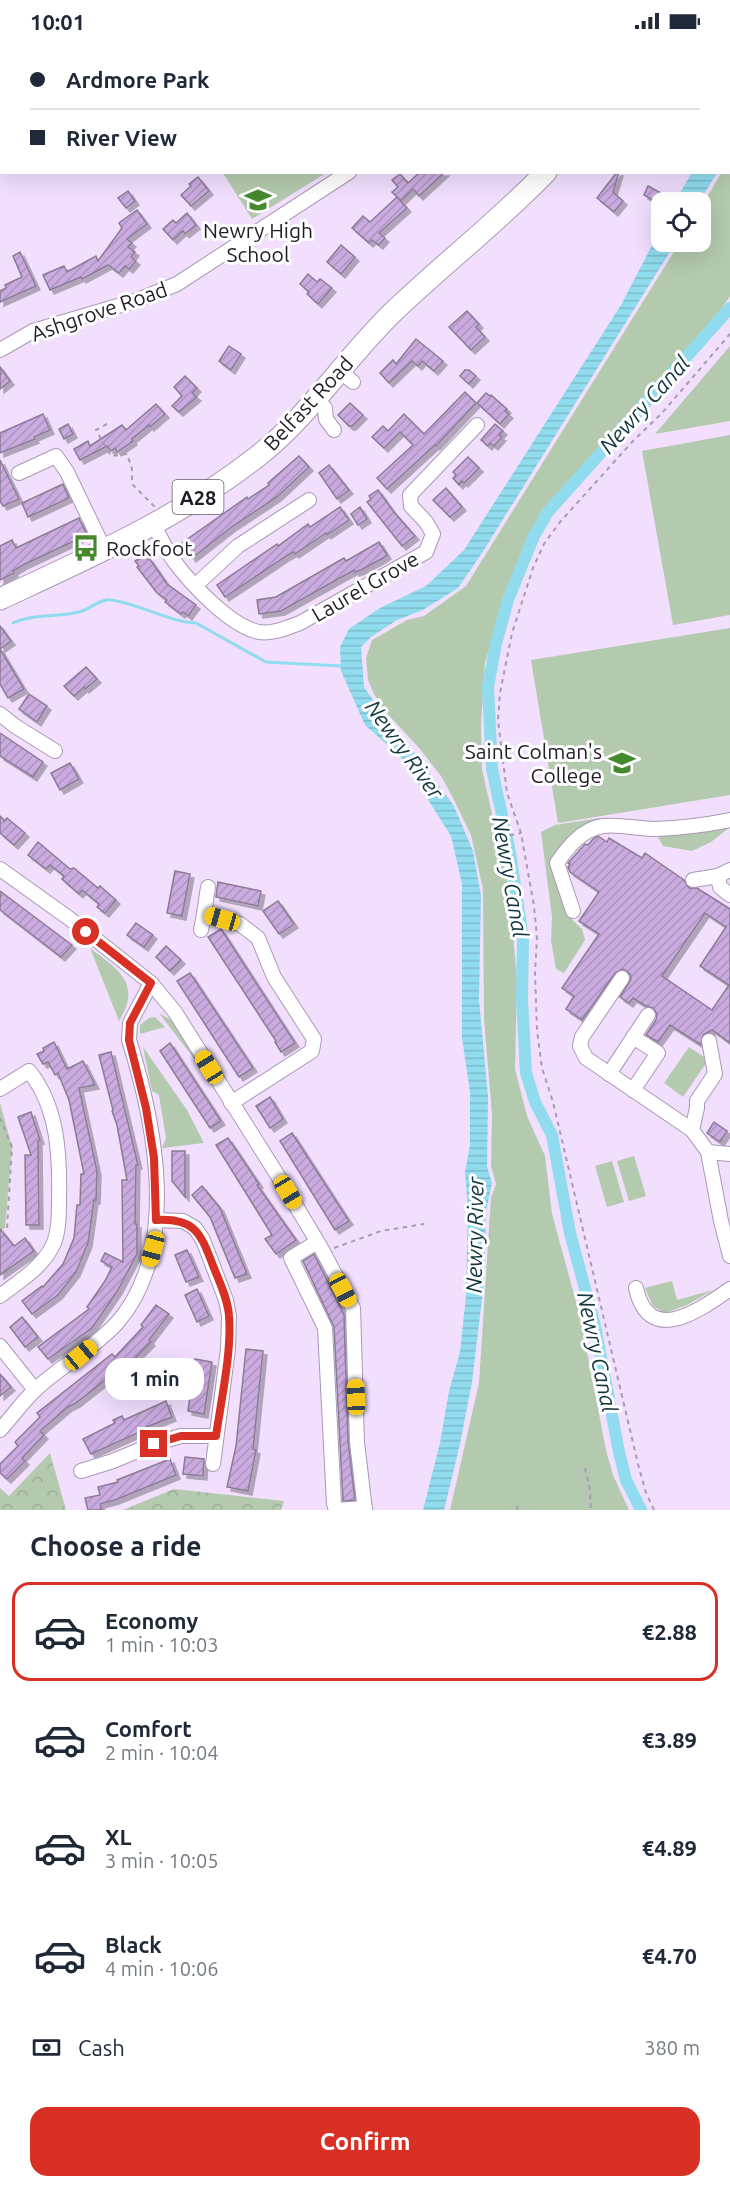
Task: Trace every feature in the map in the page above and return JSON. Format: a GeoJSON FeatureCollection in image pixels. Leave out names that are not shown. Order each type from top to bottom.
{"type":"FeatureCollection","features":[{"type":"Feature","properties":{"kind":"highway","name":"Belfast Road"},"geometry":{"type":"LineString","coordinates":[[0,599],[156,523],[220,484],[259,456],[315,399],[346,376],[391,314],[544,174]]}},
{"type":"Feature","properties":{"kind":"street","name":"Ashgrove Road"},"geometry":{"type":"LineString","coordinates":[[0,350],[33,331],[138,300],[177,284],[346,174]]}},
{"type":"Feature","properties":{"kind":"street"},"geometry":{"type":"LineString","coordinates":[[315,399],[325,408],[326,420],[334,430]]}},
{"type":"Feature","properties":{"kind":"street","name":"Laurel Grove"},"geometry":{"type":"LineString","coordinates":[[156,523],[174,560],[223,613],[243,626],[260,632],[281,631],[300,623],[426,552],[433,534],[426,522],[411,506],[410,495],[477,425]]}},
{"type":"Feature","properties":{"kind":"street"},"geometry":{"type":"LineString","coordinates":[[19,473],[56,456],[67,472],[104,549]]}},
{"type":"Feature","properties":{"kind":"street"},"geometry":{"type":"LineString","coordinates":[[196,585],[238,546],[309,500]]}},
{"type":"Feature","properties":{"kind":"street"},"geometry":{"type":"LineString","coordinates":[[0,714],[55,751]]}},
{"type":"Feature","properties":{"kind":"street"},"geometry":{"type":"LineString","coordinates":[[573,911],[557,863],[570,844],[587,832],[602,826],[652,829],[700,826],[730,820]]}},
{"type":"Feature","properties":{"kind":"street"},"geometry":{"type":"LineString","coordinates":[[0,869],[70,919],[151,983],[174,1012],[320,1247],[353,1308],[357,1442],[365,1509],[336,1510],[334,1504],[325,1328],[291,1258],[320,1247]]}},
{"type":"Feature","properties":{"kind":"street"},"geometry":{"type":"LineString","coordinates":[[693,880],[724,873],[720,887],[730,895]]}},
{"type":"Feature","properties":{"kind":"street"},"geometry":{"type":"LineString","coordinates":[[201,930],[208,887]]}},
{"type":"Feature","properties":{"kind":"street"},"geometry":{"type":"LineString","coordinates":[[204,914],[240,924],[258,938],[274,977],[314,1039],[312,1051],[231,1103]]}},
{"type":"Feature","properties":{"kind":"street"},"geometry":{"type":"LineString","coordinates":[[622,978],[582,1037],[580,1046],[586,1058],[692,1130],[708,1152],[720,1221],[730,1256]]}},
{"type":"Feature","properties":{"kind":"street"},"geometry":{"type":"LineString","coordinates":[[0,1430],[35,1390],[99,1340],[117,1322],[132,1303],[149,1264],[156,1220],[154,1158],[146,1108],[129,1040],[130,1023],[151,983]]}},
{"type":"Feature","properties":{"kind":"street"},"geometry":{"type":"LineString","coordinates":[[609,1074],[648,1015]]}},
{"type":"Feature","properties":{"kind":"street"},"geometry":{"type":"LineString","coordinates":[[633,1037],[658,1053],[633,1090]]}},
{"type":"Feature","properties":{"kind":"street"},"geometry":{"type":"LineString","coordinates":[[692,1130],[697,1101],[715,1074],[709,1041]]}},
{"type":"Feature","properties":{"kind":"street"},"geometry":{"type":"LineString","coordinates":[[0,1089],[29,1071],[47,1103],[55,1132],[60,1165],[58,1218],[53,1244],[41,1264],[0,1296]]}},
{"type":"Feature","properties":{"kind":"street"},"geometry":{"type":"LineString","coordinates":[[708,1152],[730,1154]]}},
{"type":"Feature","properties":{"kind":"street"},"geometry":{"type":"LineString","coordinates":[[156,1220],[183,1221],[195,1228],[203,1240],[226,1300],[229,1316],[228,1349],[213,1464]]}},
{"type":"Feature","properties":{"kind":"street"},"geometry":{"type":"LineString","coordinates":[[636,1288],[639,1300],[646,1312],[658,1319],[676,1320],[710,1303],[730,1288]]}},
{"type":"Feature","properties":{"kind":"street"},"geometry":{"type":"LineString","coordinates":[[0,1346],[35,1390]]}},
{"type":"Feature","properties":{"kind":"street"},"geometry":{"type":"LineString","coordinates":[[81,1471],[181,1436],[216,1436]]}},
{"type":"Feature","properties":{"kind":"path"},"geometry":{"type":"LineString","coordinates":[[107,424],[96,430],[111,456],[127,454],[132,469],[132,484],[156,509],[156,523]]}},
{"type":"Feature","properties":{"kind":"path"},"geometry":{"type":"LineString","coordinates":[[492,839],[521,834]]}},
{"type":"Feature","properties":{"kind":"path"},"geometry":{"type":"LineString","coordinates":[[0,1118],[12,1147],[8,1228],[0,1234]]}},
{"type":"Feature","properties":{"kind":"path"},"geometry":{"type":"LineString","coordinates":[[320,1247],[424,1224]]}},
{"type":"Feature","properties":{"kind":"path"},"geometry":{"type":"LineString","coordinates":[[585,1468],[590,1490],[591,1510]]}},
{"type":"Feature","properties":{"kind":"path"},"geometry":{"type":"LineString","coordinates":[[517,1510],[518,1503]]}},
{"type":"Feature","properties":{"kind":"green space","name":"Newry High School"},"geometry":{"type":"Polygon","coordinates":[[[224,174],[324,174],[252,219],[224,174]]]}},
{"type":"Feature","properties":{"kind":"green space"},"geometry":{"type":"Polygon","coordinates":[[[720,174],[730,174],[730,296],[707,331],[544,513],[510,581],[485,663],[481,725],[482,769],[509,889],[517,980],[515,1069],[527,1116],[545,1156],[552,1214],[580,1316],[606,1450],[613,1475],[629,1510],[450,1510],[479,1383],[491,1198],[496,1184],[491,1166],[492,1114],[484,1019],[483,889],[471,835],[452,796],[441,776],[420,749],[383,709],[368,680],[366,658],[372,640],[407,620],[424,616],[466,586],[674,252],[711,252],[710,192],[720,174]]]}},
{"type":"Feature","properties":{"kind":"green space"},"geometry":{"type":"Polygon","coordinates":[[[730,346],[730,421],[655,434],[730,346]]]}},
{"type":"Feature","properties":{"kind":"green space"},"geometry":{"type":"Polygon","coordinates":[[[730,435],[730,615],[673,625],[642,451],[730,435]]]}},
{"type":"Feature","properties":{"kind":"green space"},"geometry":{"type":"Polygon","coordinates":[[[730,628],[730,795],[558,823],[531,660],[730,628]]]}},
{"type":"Feature","properties":{"kind":"green space"},"geometry":{"type":"Polygon","coordinates":[[[600,818],[601,823],[553,862],[568,916],[582,929],[585,940],[564,973],[556,969],[551,941],[552,917],[541,832],[555,825],[600,818]]]}},
{"type":"Feature","properties":{"kind":"green space"},"geometry":{"type":"Polygon","coordinates":[[[730,827],[711,842],[692,851],[663,846],[656,833],[730,827]]]}},
{"type":"Feature","properties":{"kind":"green space"},"geometry":{"type":"Polygon","coordinates":[[[90,948],[118,971],[128,987],[126,1008],[119,1021],[90,948]]]}},
{"type":"Feature","properties":{"kind":"green space"},"geometry":{"type":"Polygon","coordinates":[[[159,1013],[171,1020],[205,1073],[159,1013]]]}},
{"type":"Feature","properties":{"kind":"green space"},"geometry":{"type":"Polygon","coordinates":[[[155,1017],[165,1027],[140,1034],[140,1025],[149,1018],[155,1017]]]}},
{"type":"Feature","properties":{"kind":"green space"},"geometry":{"type":"Polygon","coordinates":[[[143,1047],[187,1110],[204,1143],[162,1148],[166,1138],[159,1095],[152,1091],[143,1047]]]}},
{"type":"Feature","properties":{"kind":"green space"},"geometry":{"type":"Polygon","coordinates":[[[689,1047],[708,1060],[683,1097],[664,1083],[689,1047]]]}},
{"type":"Feature","properties":{"kind":"green space"},"geometry":{"type":"Polygon","coordinates":[[[0,1103],[12,1147],[5,1228],[0,1232],[0,1103]]]}},
{"type":"Feature","properties":{"kind":"green space"},"geometry":{"type":"Polygon","coordinates":[[[634,1156],[646,1196],[629,1201],[617,1161],[634,1156]]]}},
{"type":"Feature","properties":{"kind":"green space"},"geometry":{"type":"Polygon","coordinates":[[[612,1161],[624,1202],[607,1207],[595,1166],[612,1161]]]}},
{"type":"Feature","properties":{"kind":"green space"},"geometry":{"type":"Polygon","coordinates":[[[672,1281],[677,1300],[713,1290],[687,1305],[665,1313],[653,1306],[645,1288],[672,1281]]]}},
{"type":"Feature","properties":{"kind":"green space"},"geometry":{"type":"Polygon","coordinates":[[[50,1453],[66,1510],[0,1510],[0,1488],[9,1496],[50,1453]]]}},
{"type":"Feature","properties":{"kind":"green space"},"geometry":{"type":"Polygon","coordinates":[[[174,1489],[284,1501],[281,1510],[123,1510],[174,1489]]]}},
{"type":"Feature","properties":{"kind":"water"},"geometry":{"type":"Polygon","coordinates":[[[691,174],[716,174],[705,192],[681,192],[691,174]]]}},
{"type":"Feature","properties":{"kind":"water","name":"Newry River"},"geometry":{"type":"Polygon","coordinates":[[[651,247],[651,252],[670,252],[458,588],[423,610],[397,620],[371,637],[361,647],[364,687],[454,806],[473,851],[481,896],[479,999],[488,1097],[487,1167],[492,1183],[486,1211],[484,1282],[472,1382],[444,1510],[423,1510],[440,1443],[449,1391],[460,1352],[466,1296],[468,1208],[465,1172],[470,1145],[470,1092],[462,1038],[462,884],[451,836],[401,757],[365,725],[341,671],[340,647],[349,629],[380,608],[426,586],[464,550],[621,305],[651,247]]]}},
{"type":"Feature","properties":{"kind":"building"},"geometry":{"type":"Polygon","coordinates":[[[400,174],[408,183],[418,174],[443,174],[419,196],[413,189],[401,201],[392,192],[398,187],[392,180],[400,174]]]}},
{"type":"Feature","properties":{"kind":"building"},"geometry":{"type":"Polygon","coordinates":[[[615,174],[618,174],[613,192],[623,201],[614,212],[597,198],[615,174]]]}},
{"type":"Feature","properties":{"kind":"building"},"geometry":{"type":"Polygon","coordinates":[[[198,177],[209,191],[191,206],[181,195],[198,177]]]}},
{"type":"Feature","properties":{"kind":"building"},"geometry":{"type":"Polygon","coordinates":[[[648,186],[659,192],[651,192],[651,199],[644,195],[648,186]]]}},
{"type":"Feature","properties":{"kind":"building"},"geometry":{"type":"Polygon","coordinates":[[[128,191],[135,201],[126,208],[118,198],[128,191]]]}},
{"type":"Feature","properties":{"kind":"building"},"geometry":{"type":"Polygon","coordinates":[[[397,197],[407,208],[379,233],[385,238],[379,245],[372,240],[369,243],[352,228],[363,216],[370,222],[397,197]]]}},
{"type":"Feature","properties":{"kind":"building"},"geometry":{"type":"Polygon","coordinates":[[[137,210],[147,224],[127,239],[132,243],[128,247],[135,252],[131,257],[136,261],[129,269],[125,266],[119,273],[108,265],[82,279],[81,277],[50,290],[43,275],[64,266],[67,272],[96,256],[98,261],[122,228],[119,223],[137,210]]]}},
{"type":"Feature","properties":{"kind":"building"},"geometry":{"type":"Polygon","coordinates":[[[187,213],[196,225],[185,234],[183,231],[173,240],[163,229],[173,220],[176,223],[187,213]]]}},
{"type":"Feature","properties":{"kind":"building"},"geometry":{"type":"Polygon","coordinates":[[[341,245],[355,257],[341,274],[327,262],[341,245]]]}},
{"type":"Feature","properties":{"kind":"building"},"geometry":{"type":"Polygon","coordinates":[[[20,252],[36,286],[0,302],[0,291],[6,288],[5,285],[22,277],[13,256],[20,252]]]}},
{"type":"Feature","properties":{"kind":"building"},"geometry":{"type":"Polygon","coordinates":[[[308,274],[317,282],[320,279],[332,288],[318,304],[300,284],[308,274]]]}},
{"type":"Feature","properties":{"kind":"building"},"geometry":{"type":"Polygon","coordinates":[[[467,311],[479,324],[476,327],[485,337],[471,350],[449,327],[467,311]]]}},
{"type":"Feature","properties":{"kind":"building"},"geometry":{"type":"Polygon","coordinates":[[[416,339],[443,361],[434,371],[422,361],[418,366],[412,361],[389,383],[380,373],[393,360],[396,364],[416,339]]]}},
{"type":"Feature","properties":{"kind":"building"},"geometry":{"type":"Polygon","coordinates":[[[229,346],[241,354],[231,370],[219,361],[229,346]]]}},
{"type":"Feature","properties":{"kind":"building"},"geometry":{"type":"Polygon","coordinates":[[[0,367],[10,381],[0,389],[0,367]]]}},
{"type":"Feature","properties":{"kind":"building"},"geometry":{"type":"Polygon","coordinates":[[[465,370],[469,370],[476,376],[469,384],[460,376],[465,370]]]}},
{"type":"Feature","properties":{"kind":"building"},"geometry":{"type":"Polygon","coordinates":[[[185,376],[197,388],[192,393],[197,397],[179,412],[172,406],[182,396],[174,387],[185,376]]]}},
{"type":"Feature","properties":{"kind":"building"},"geometry":{"type":"Polygon","coordinates":[[[465,392],[476,403],[436,446],[387,489],[377,478],[413,445],[400,432],[384,448],[372,437],[383,426],[388,431],[404,414],[424,434],[465,392]]]}},
{"type":"Feature","properties":{"kind":"building"},"geometry":{"type":"Polygon","coordinates":[[[486,393],[507,409],[505,411],[509,414],[500,424],[477,403],[486,393]]]}},
{"type":"Feature","properties":{"kind":"building"},"geometry":{"type":"Polygon","coordinates":[[[350,403],[363,415],[352,426],[349,426],[338,415],[350,403]]]}},
{"type":"Feature","properties":{"kind":"building"},"geometry":{"type":"Polygon","coordinates":[[[156,404],[165,414],[132,439],[133,441],[117,452],[115,448],[111,451],[107,446],[80,460],[74,449],[88,441],[90,446],[122,425],[126,430],[156,404]]]}},
{"type":"Feature","properties":{"kind":"building"},"geometry":{"type":"Polygon","coordinates":[[[43,414],[50,430],[34,437],[35,439],[0,453],[0,433],[43,414]]]}},
{"type":"Feature","properties":{"kind":"building"},"geometry":{"type":"Polygon","coordinates":[[[68,424],[73,434],[64,439],[59,429],[68,424]]]}},
{"type":"Feature","properties":{"kind":"building"},"geometry":{"type":"Polygon","coordinates":[[[495,424],[503,431],[499,435],[502,437],[494,446],[490,443],[488,446],[481,440],[495,424]]]}},
{"type":"Feature","properties":{"kind":"building"},"geometry":{"type":"Polygon","coordinates":[[[299,456],[309,467],[277,497],[233,526],[192,558],[182,543],[247,497],[248,499],[269,485],[268,483],[299,456]]]}},
{"type":"Feature","properties":{"kind":"building"},"geometry":{"type":"Polygon","coordinates":[[[468,457],[479,468],[459,485],[453,478],[456,475],[453,472],[468,457]]]}},
{"type":"Feature","properties":{"kind":"building"},"geometry":{"type":"Polygon","coordinates":[[[0,460],[19,499],[3,506],[0,501],[0,460]]]}},
{"type":"Feature","properties":{"kind":"building"},"geometry":{"type":"Polygon","coordinates":[[[329,465],[349,490],[337,499],[319,473],[329,465]]]}},
{"type":"Feature","properties":{"kind":"building"},"geometry":{"type":"Polygon","coordinates":[[[63,484],[69,498],[28,517],[22,503],[63,484]]]}},
{"type":"Feature","properties":{"kind":"building"},"geometry":{"type":"Polygon","coordinates":[[[446,488],[462,507],[450,517],[433,500],[446,488]]]}},
{"type":"Feature","properties":{"kind":"building"},"geometry":{"type":"Polygon","coordinates":[[[378,490],[415,536],[402,546],[367,502],[371,499],[369,496],[378,490]]]}},
{"type":"Feature","properties":{"kind":"building"},"geometry":{"type":"Polygon","coordinates":[[[340,507],[349,520],[295,554],[294,552],[288,555],[225,597],[217,585],[308,524],[310,527],[340,507]]]}},
{"type":"Feature","properties":{"kind":"building"},"geometry":{"type":"Polygon","coordinates":[[[360,507],[367,519],[358,525],[351,514],[360,507]]]}},
{"type":"Feature","properties":{"kind":"building"},"geometry":{"type":"Polygon","coordinates":[[[79,518],[87,535],[23,565],[0,580],[0,546],[12,540],[16,548],[79,518]]]}},
{"type":"Feature","properties":{"kind":"building"},"geometry":{"type":"Polygon","coordinates":[[[379,542],[387,555],[383,558],[361,570],[355,572],[354,570],[281,611],[259,614],[257,600],[276,597],[344,558],[346,561],[379,542]]]}},
{"type":"Feature","properties":{"kind":"building"},"geometry":{"type":"Polygon","coordinates":[[[145,555],[167,584],[196,605],[188,616],[183,612],[181,614],[165,602],[167,600],[157,593],[137,567],[139,566],[135,561],[145,555]]]}},
{"type":"Feature","properties":{"kind":"building"},"geometry":{"type":"Polygon","coordinates":[[[0,626],[11,641],[0,649],[0,626]]]}},
{"type":"Feature","properties":{"kind":"building"},"geometry":{"type":"Polygon","coordinates":[[[0,649],[24,689],[8,698],[0,684],[0,649]]]}},
{"type":"Feature","properties":{"kind":"building"},"geometry":{"type":"Polygon","coordinates":[[[86,667],[97,679],[74,696],[64,686],[86,667]]]}},
{"type":"Feature","properties":{"kind":"building"},"geometry":{"type":"Polygon","coordinates":[[[29,694],[47,706],[37,722],[19,709],[29,694]]]}},
{"type":"Feature","properties":{"kind":"building"},"geometry":{"type":"Polygon","coordinates":[[[0,733],[43,762],[33,777],[0,756],[0,733]]]}},
{"type":"Feature","properties":{"kind":"building"},"geometry":{"type":"Polygon","coordinates":[[[70,763],[79,779],[60,790],[51,773],[70,763]]]}},
{"type":"Feature","properties":{"kind":"building"},"geometry":{"type":"Polygon","coordinates":[[[0,816],[5,821],[7,818],[25,833],[14,845],[0,833],[0,816]]]}},
{"type":"Feature","properties":{"kind":"building","name":"Saint Colman's College"},"geometry":{"type":"Polygon","coordinates":[[[598,836],[607,842],[609,838],[642,858],[645,853],[684,880],[689,888],[697,888],[730,909],[730,1043],[712,1030],[703,1035],[701,1045],[670,1025],[658,1042],[646,1035],[656,1020],[657,1014],[653,1008],[633,998],[629,1003],[620,997],[631,979],[630,974],[623,969],[615,973],[582,1020],[566,1009],[574,996],[562,988],[599,934],[579,921],[599,892],[570,872],[568,863],[585,844],[588,845],[598,836]],[[705,913],[662,976],[712,1010],[729,985],[700,966],[726,927],[705,913]]]}},
{"type":"Feature","properties":{"kind":"building"},"geometry":{"type":"Polygon","coordinates":[[[38,842],[70,869],[74,868],[116,900],[105,913],[97,907],[99,904],[82,890],[79,894],[62,879],[64,876],[50,865],[46,869],[28,855],[38,842]]]}},
{"type":"Feature","properties":{"kind":"building"},"geometry":{"type":"Polygon","coordinates":[[[175,871],[190,874],[182,916],[167,913],[175,871]]]}},
{"type":"Feature","properties":{"kind":"building"},"geometry":{"type":"Polygon","coordinates":[[[218,882],[261,891],[258,906],[216,897],[218,882]]]}},
{"type":"Feature","properties":{"kind":"building"},"geometry":{"type":"Polygon","coordinates":[[[0,891],[72,945],[61,957],[0,910],[0,891]]]}},
{"type":"Feature","properties":{"kind":"building"},"geometry":{"type":"Polygon","coordinates":[[[278,901],[294,924],[279,934],[263,911],[278,901]]]}},
{"type":"Feature","properties":{"kind":"building"},"geometry":{"type":"Polygon","coordinates":[[[136,923],[153,935],[144,947],[127,935],[136,923]]]}},
{"type":"Feature","properties":{"kind":"building"},"geometry":{"type":"Polygon","coordinates":[[[221,929],[295,1043],[281,1052],[208,937],[221,929]]]}},
{"type":"Feature","properties":{"kind":"building"},"geometry":{"type":"Polygon","coordinates":[[[166,946],[181,960],[170,971],[156,957],[166,946]]]}},
{"type":"Feature","properties":{"kind":"building"},"geometry":{"type":"Polygon","coordinates":[[[190,973],[253,1068],[239,1077],[177,981],[190,973]]]}},
{"type":"Feature","properties":{"kind":"building"},"geometry":{"type":"Polygon","coordinates":[[[54,1042],[67,1069],[83,1061],[95,1085],[79,1088],[97,1171],[96,1200],[94,1200],[88,1243],[76,1272],[58,1295],[32,1314],[22,1301],[43,1287],[63,1264],[74,1238],[77,1205],[80,1205],[81,1174],[84,1174],[69,1100],[58,1073],[55,1075],[48,1062],[43,1064],[37,1054],[54,1042]]]}},
{"type":"Feature","properties":{"kind":"building"},"geometry":{"type":"Polygon","coordinates":[[[170,1043],[221,1121],[210,1128],[160,1051],[170,1043]]]}},
{"type":"Feature","properties":{"kind":"building"},"geometry":{"type":"Polygon","coordinates":[[[111,1052],[138,1165],[136,1165],[135,1224],[137,1224],[137,1254],[118,1290],[92,1328],[48,1359],[38,1347],[89,1309],[87,1307],[112,1267],[101,1261],[105,1253],[123,1262],[122,1180],[127,1180],[117,1125],[99,1055],[111,1052]]]}},
{"type":"Feature","properties":{"kind":"building"},"geometry":{"type":"Polygon","coordinates":[[[270,1097],[283,1119],[270,1128],[256,1106],[270,1097]]]}},
{"type":"Feature","properties":{"kind":"building"},"geometry":{"type":"Polygon","coordinates":[[[31,1112],[40,1140],[38,1141],[39,1225],[26,1225],[25,1155],[31,1155],[18,1117],[31,1112]]]}},
{"type":"Feature","properties":{"kind":"building"},"geometry":{"type":"Polygon","coordinates":[[[714,1122],[727,1131],[720,1142],[707,1133],[714,1122]]]}},
{"type":"Feature","properties":{"kind":"building"},"geometry":{"type":"Polygon","coordinates":[[[292,1133],[349,1221],[335,1230],[280,1141],[292,1133]]]}},
{"type":"Feature","properties":{"kind":"building"},"geometry":{"type":"Polygon","coordinates":[[[228,1138],[259,1184],[257,1185],[296,1240],[276,1254],[265,1239],[272,1235],[216,1145],[228,1138]]]}},
{"type":"Feature","properties":{"kind":"building"},"geometry":{"type":"Polygon","coordinates":[[[172,1151],[185,1151],[185,1197],[172,1181],[172,1151]]]}},
{"type":"Feature","properties":{"kind":"building"},"geometry":{"type":"Polygon","coordinates":[[[202,1186],[220,1208],[247,1274],[235,1278],[210,1217],[192,1195],[202,1186]]]}},
{"type":"Feature","properties":{"kind":"building"},"geometry":{"type":"Polygon","coordinates":[[[0,1229],[14,1246],[25,1238],[34,1251],[0,1275],[0,1229]]]}},
{"type":"Feature","properties":{"kind":"building"},"geometry":{"type":"Polygon","coordinates":[[[187,1250],[199,1277],[186,1282],[175,1255],[187,1250]]]}},
{"type":"Feature","properties":{"kind":"building"},"geometry":{"type":"Polygon","coordinates":[[[314,1254],[344,1315],[348,1442],[355,1500],[343,1501],[334,1327],[303,1261],[314,1254]]]}},
{"type":"Feature","properties":{"kind":"building"},"geometry":{"type":"Polygon","coordinates":[[[197,1289],[209,1316],[197,1322],[185,1295],[197,1289]]]}},
{"type":"Feature","properties":{"kind":"building"},"geometry":{"type":"Polygon","coordinates":[[[156,1305],[169,1314],[149,1340],[151,1342],[133,1360],[68,1407],[40,1431],[44,1435],[22,1458],[25,1461],[7,1479],[0,1473],[0,1464],[18,1446],[15,1442],[40,1417],[37,1413],[112,1354],[115,1357],[143,1327],[141,1325],[156,1305]]]}},
{"type":"Feature","properties":{"kind":"building"},"geometry":{"type":"Polygon","coordinates":[[[22,1317],[38,1337],[25,1347],[10,1327],[22,1317]]]}},
{"type":"Feature","properties":{"kind":"building"},"geometry":{"type":"Polygon","coordinates":[[[246,1349],[263,1351],[253,1449],[256,1450],[248,1491],[227,1487],[236,1446],[246,1349]]]}},
{"type":"Feature","properties":{"kind":"building"},"geometry":{"type":"Polygon","coordinates":[[[195,1359],[212,1362],[204,1414],[188,1411],[195,1359]]]}},
{"type":"Feature","properties":{"kind":"building"},"geometry":{"type":"Polygon","coordinates":[[[0,1374],[11,1387],[0,1396],[0,1374]]]}},
{"type":"Feature","properties":{"kind":"building"},"geometry":{"type":"Polygon","coordinates":[[[166,1401],[172,1417],[139,1430],[140,1432],[91,1454],[83,1439],[115,1423],[113,1420],[122,1416],[124,1420],[166,1401]]]}},
{"type":"Feature","properties":{"kind":"building"},"geometry":{"type":"Polygon","coordinates":[[[185,1457],[204,1459],[203,1476],[183,1474],[185,1457]]]}},
{"type":"Feature","properties":{"kind":"building"},"geometry":{"type":"Polygon","coordinates":[[[170,1459],[176,1475],[100,1504],[102,1510],[88,1510],[85,1498],[100,1495],[98,1487],[118,1482],[117,1480],[170,1459]]]}},
{"type":"Feature","properties":{"kind":"waterway","name":"Newry Canal"},"geometry":{"type":"LineString","coordinates":[[641,1510],[626,1480],[619,1452],[595,1326],[570,1233],[552,1135],[535,1102],[526,1073],[522,999],[523,939],[510,852],[492,769],[488,687],[496,644],[508,600],[534,536],[548,512],[730,308]]}},
{"type":"Feature","properties":{"kind":"waterway"},"geometry":{"type":"LineString","coordinates":[[13,623],[30,618],[74,613],[104,600],[111,600],[175,620],[196,623],[266,662],[341,666]]}},
{"type":"Feature","properties":{"kind":"place","name":"Newry High School"},"geometry":{"type":"Point","coordinates":[258,200]}},
{"type":"Feature","properties":{"kind":"place","name":"Rockfoot"},"geometry":{"type":"Point","coordinates":[86,548]}},
{"type":"Feature","properties":{"kind":"place","name":"Saint Colman's College"},"geometry":{"type":"Point","coordinates":[622,763]}},
{"type":"Feature","properties":{"kind":"route"},"geometry":{"type":"LineString","coordinates":[[86,932],[151,983],[130,1023],[129,1040],[137,1064],[154,1158],[156,1220],[183,1221],[195,1228],[203,1240],[226,1300],[229,1316],[228,1349],[216,1436],[181,1436],[154,1444]]}}]}
